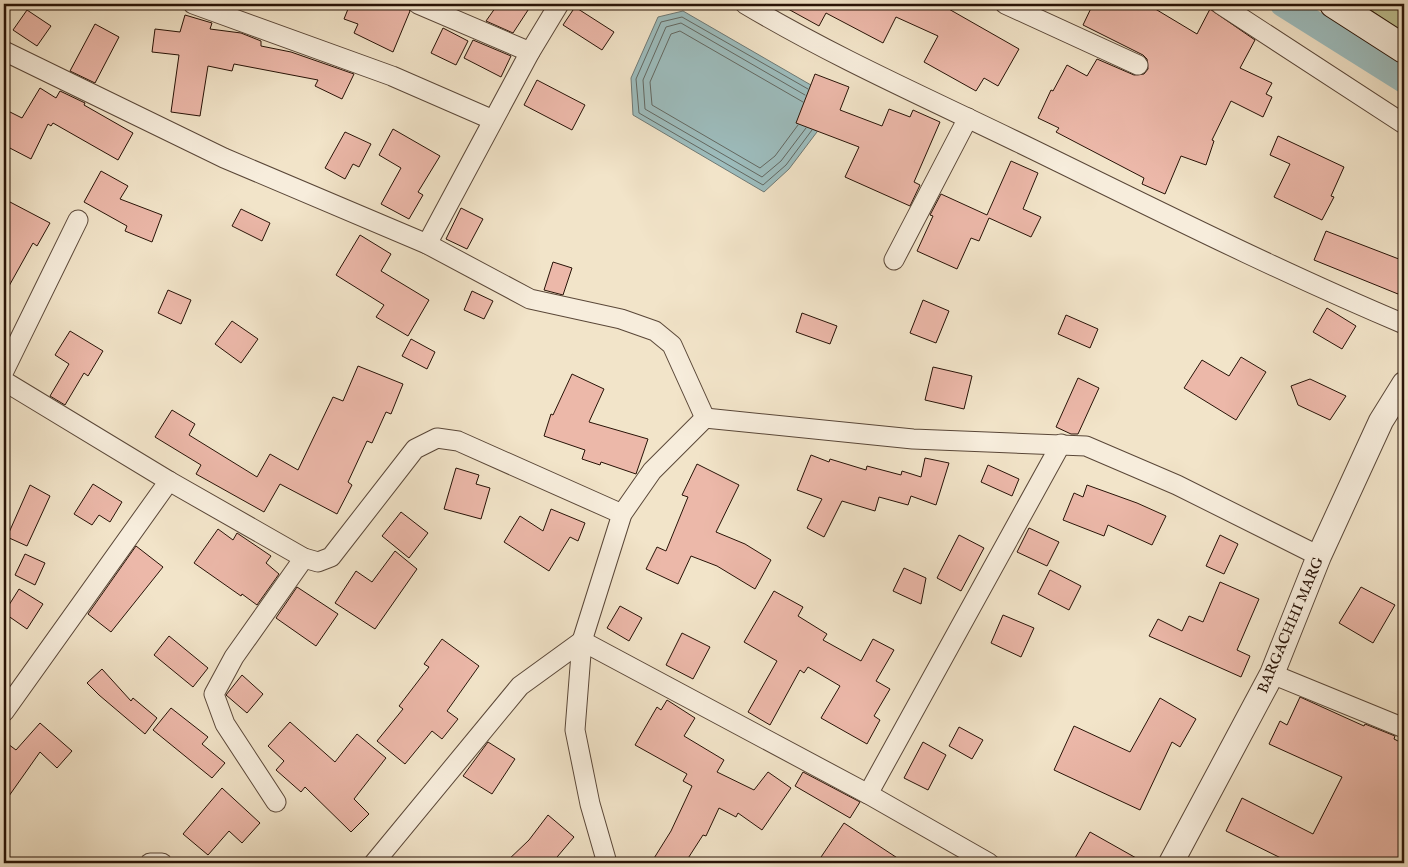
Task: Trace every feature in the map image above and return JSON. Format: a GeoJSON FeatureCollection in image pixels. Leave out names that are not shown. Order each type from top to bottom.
{"type":"FeatureCollection","features":[{"type":"Feature","properties":{"kind":"main road"},"geometry":{"type":"LineString","coordinates":[[1334,4],[1404,49]]}},
{"type":"Feature","properties":{"kind":"street"},"geometry":{"type":"LineString","coordinates":[[193,4],[392,76],[493,120]]}},
{"type":"Feature","properties":{"kind":"street"},"geometry":{"type":"LineString","coordinates":[[418,4],[530,52]]}},
{"type":"Feature","properties":{"kind":"street"},"geometry":{"type":"LineString","coordinates":[[427,244],[530,52],[559,4]]}},
{"type":"Feature","properties":{"kind":"street"},"geometry":{"type":"LineString","coordinates":[[745,4],[789,30],[968,118],[1320,288],[1404,324]]}},
{"type":"Feature","properties":{"kind":"street"},"geometry":{"type":"LineString","coordinates":[[1005,4],[1138,65]]}},
{"type":"Feature","properties":{"kind":"street"},"geometry":{"type":"LineString","coordinates":[[1220,4],[1404,124]]}},
{"type":"Feature","properties":{"kind":"street"},"geometry":{"type":"LineString","coordinates":[[4,51],[224,158],[427,244],[530,299],[621,320],[660,334],[672,345],[705,418]]}},
{"type":"Feature","properties":{"kind":"street"},"geometry":{"type":"LineString","coordinates":[[894,260],[968,118]]}},
{"type":"Feature","properties":{"kind":"street"},"geometry":{"type":"LineString","coordinates":[[4,371],[78,220]]}},
{"type":"Feature","properties":{"kind":"street"},"geometry":{"type":"LineString","coordinates":[[4,381],[170,481],[304,558],[318,562],[332,556],[415,449],[436,438],[458,441],[622,514]]}},
{"type":"Feature","properties":{"kind":"street","name":"BARGACHHI MARG"},"geometry":{"type":"LineString","coordinates":[[1171,863],[1272,674],[1319,556],[1381,421],[1404,384]]}},
{"type":"Feature","properties":{"kind":"street"},"geometry":{"type":"LineString","coordinates":[[705,418],[913,439],[1086,446],[1177,485],[1319,556]]}},
{"type":"Feature","properties":{"kind":"street"},"geometry":{"type":"LineString","coordinates":[[607,863],[590,804],[575,730],[582,641],[622,514],[652,471],[705,418]]}},
{"type":"Feature","properties":{"kind":"street"},"geometry":{"type":"LineString","coordinates":[[868,794],[1061,444]]}},
{"type":"Feature","properties":{"kind":"street"},"geometry":{"type":"LineString","coordinates":[[4,712],[170,481]]}},
{"type":"Feature","properties":{"kind":"street"},"geometry":{"type":"LineString","coordinates":[[276,802],[225,724],[214,694],[234,657],[304,558]]}},
{"type":"Feature","properties":{"kind":"street"},"geometry":{"type":"LineString","coordinates":[[582,641],[868,794],[989,863]]}},
{"type":"Feature","properties":{"kind":"street"},"geometry":{"type":"LineString","coordinates":[[374,863],[520,686],[582,641]]}},
{"type":"Feature","properties":{"kind":"street"},"geometry":{"type":"LineString","coordinates":[[1272,674],[1404,728]]}},
{"type":"Feature","properties":{"kind":"street"},"geometry":{"type":"LineString","coordinates":[[150,863],[162,863]]}},
{"type":"Feature","properties":{"kind":"green space"},"geometry":{"type":"Polygon","coordinates":[[[1362,4],[1404,4],[1404,33],[1362,4]]]}},
{"type":"Feature","properties":{"kind":"water"},"geometry":{"type":"Polygon","coordinates":[[[683,11],[823,92],[826,120],[789,169],[764,192],[633,115],[631,78],[658,17],[683,11]]]}},
{"type":"Feature","properties":{"kind":"building"},"geometry":{"type":"Polygon","coordinates":[[[350,4],[396,4],[410,11],[393,52],[354,33],[358,24],[344,19],[350,4]]]}},
{"type":"Feature","properties":{"kind":"building"},"geometry":{"type":"Polygon","coordinates":[[[498,4],[532,4],[513,33],[486,21],[498,4]]]}},
{"type":"Feature","properties":{"kind":"building"},"geometry":{"type":"Polygon","coordinates":[[[779,4],[940,4],[1019,49],[998,86],[984,78],[976,91],[924,62],[938,36],[896,17],[883,43],[826,13],[819,26],[779,4]]]}},
{"type":"Feature","properties":{"kind":"building"},"geometry":{"type":"Polygon","coordinates":[[[1093,4],[1147,4],[1197,34],[1210,9],[1255,40],[1240,68],[1272,83],[1266,94],[1272,97],[1263,117],[1231,101],[1212,140],[1214,141],[1206,165],[1181,156],[1165,194],[1142,184],[1144,178],[1056,132],[1059,128],[1038,118],[1051,90],[1053,91],[1067,65],[1087,76],[1097,59],[1134,75],[1144,74],[1148,69],[1147,59],[1143,55],[1083,25],[1093,4]]]}},
{"type":"Feature","properties":{"kind":"building"},"geometry":{"type":"Polygon","coordinates":[[[575,7],[614,32],[602,50],[563,25],[575,7]]]}},
{"type":"Feature","properties":{"kind":"building"},"geometry":{"type":"Polygon","coordinates":[[[27,10],[51,26],[37,46],[13,30],[27,10]]]}},
{"type":"Feature","properties":{"kind":"building"},"geometry":{"type":"Polygon","coordinates":[[[185,15],[212,23],[210,29],[241,33],[261,41],[261,46],[291,52],[354,74],[342,99],[315,86],[318,80],[234,64],[232,71],[208,66],[200,116],[171,112],[179,55],[152,52],[155,29],[180,32],[185,15]]]}},
{"type":"Feature","properties":{"kind":"building"},"geometry":{"type":"Polygon","coordinates":[[[95,24],[119,37],[95,83],[70,71],[95,24]]]}},
{"type":"Feature","properties":{"kind":"building"},"geometry":{"type":"Polygon","coordinates":[[[443,28],[468,41],[456,65],[431,53],[443,28]]]}},
{"type":"Feature","properties":{"kind":"building"},"geometry":{"type":"Polygon","coordinates":[[[473,40],[511,56],[501,77],[464,58],[473,40]]]}},
{"type":"Feature","properties":{"kind":"building"},"geometry":{"type":"Polygon","coordinates":[[[815,74],[849,87],[840,110],[882,126],[889,109],[910,117],[913,110],[940,122],[914,182],[920,185],[910,206],[845,177],[859,147],[796,123],[815,74]]]}},
{"type":"Feature","properties":{"kind":"building"},"geometry":{"type":"Polygon","coordinates":[[[537,80],[585,105],[572,130],[524,105],[537,80]]]}},
{"type":"Feature","properties":{"kind":"building"},"geometry":{"type":"Polygon","coordinates":[[[40,88],[56,98],[60,91],[85,103],[84,105],[133,133],[118,160],[53,123],[51,126],[48,124],[31,159],[4,145],[4,109],[22,118],[40,88]]]}},
{"type":"Feature","properties":{"kind":"building"},"geometry":{"type":"Polygon","coordinates":[[[393,129],[440,156],[418,192],[423,195],[409,219],[381,204],[401,168],[379,155],[393,129]]]}},
{"type":"Feature","properties":{"kind":"building"},"geometry":{"type":"Polygon","coordinates":[[[345,132],[371,144],[359,167],[353,164],[345,179],[325,168],[345,132]]]}},
{"type":"Feature","properties":{"kind":"building"},"geometry":{"type":"Polygon","coordinates":[[[1278,136],[1344,167],[1331,196],[1334,197],[1322,220],[1274,197],[1290,164],[1270,155],[1278,136]]]}},
{"type":"Feature","properties":{"kind":"building"},"geometry":{"type":"Polygon","coordinates":[[[1011,161],[1038,173],[1023,209],[1041,217],[1031,237],[989,218],[979,241],[971,238],[957,269],[917,251],[933,216],[930,215],[941,194],[987,215],[1011,161]]]}},
{"type":"Feature","properties":{"kind":"building"},"geometry":{"type":"Polygon","coordinates":[[[101,171],[128,186],[120,199],[162,215],[152,242],[125,231],[127,226],[84,202],[101,171]]]}},
{"type":"Feature","properties":{"kind":"building"},"geometry":{"type":"Polygon","coordinates":[[[10,202],[50,223],[37,246],[33,243],[4,295],[4,213],[10,202]]]}},
{"type":"Feature","properties":{"kind":"building"},"geometry":{"type":"Polygon","coordinates":[[[461,208],[483,219],[467,249],[446,239],[461,208]]]}},
{"type":"Feature","properties":{"kind":"building"},"geometry":{"type":"Polygon","coordinates":[[[241,209],[270,223],[262,241],[232,226],[241,209]]]}},
{"type":"Feature","properties":{"kind":"building"},"geometry":{"type":"Polygon","coordinates":[[[1326,231],[1404,261],[1404,277],[1398,294],[1314,260],[1326,231]]]}},
{"type":"Feature","properties":{"kind":"building"},"geometry":{"type":"Polygon","coordinates":[[[360,235],[391,254],[381,271],[429,300],[408,336],[376,317],[384,305],[336,275],[360,235]]]}},
{"type":"Feature","properties":{"kind":"building"},"geometry":{"type":"Polygon","coordinates":[[[553,262],[572,268],[563,295],[544,290],[553,262]]]}},
{"type":"Feature","properties":{"kind":"building"},"geometry":{"type":"Polygon","coordinates":[[[168,290],[191,300],[181,324],[158,313],[168,290]]]}},
{"type":"Feature","properties":{"kind":"building"},"geometry":{"type":"Polygon","coordinates":[[[472,291],[493,301],[484,319],[464,310],[472,291]]]}},
{"type":"Feature","properties":{"kind":"building"},"geometry":{"type":"Polygon","coordinates":[[[923,300],[949,311],[936,343],[910,333],[923,300]]]}},
{"type":"Feature","properties":{"kind":"building"},"geometry":{"type":"Polygon","coordinates":[[[1327,308],[1356,326],[1342,349],[1313,332],[1327,308]]]}},
{"type":"Feature","properties":{"kind":"building"},"geometry":{"type":"Polygon","coordinates":[[[802,313],[837,326],[830,344],[796,332],[802,313]]]}},
{"type":"Feature","properties":{"kind":"building"},"geometry":{"type":"Polygon","coordinates":[[[1066,315],[1098,329],[1090,348],[1058,334],[1066,315]]]}},
{"type":"Feature","properties":{"kind":"building"},"geometry":{"type":"Polygon","coordinates":[[[232,321],[258,339],[241,363],[215,344],[232,321]]]}},
{"type":"Feature","properties":{"kind":"building"},"geometry":{"type":"Polygon","coordinates":[[[70,331],[103,351],[88,376],[84,373],[65,405],[50,396],[69,364],[55,355],[70,331]]]}},
{"type":"Feature","properties":{"kind":"building"},"geometry":{"type":"Polygon","coordinates":[[[411,339],[435,352],[427,369],[402,356],[411,339]]]}},
{"type":"Feature","properties":{"kind":"building"},"geometry":{"type":"Polygon","coordinates":[[[1241,357],[1266,372],[1236,420],[1184,388],[1202,360],[1229,376],[1241,357]]]}},
{"type":"Feature","properties":{"kind":"building"},"geometry":{"type":"Polygon","coordinates":[[[358,366],[403,384],[391,414],[386,412],[372,443],[367,441],[348,482],[352,485],[337,514],[280,484],[264,512],[196,474],[201,465],[155,437],[172,410],[195,424],[189,435],[257,477],[270,454],[298,470],[333,397],[343,401],[358,366]]]}},
{"type":"Feature","properties":{"kind":"building"},"geometry":{"type":"Polygon","coordinates":[[[933,367],[972,376],[964,409],[925,400],[933,367]]]}},
{"type":"Feature","properties":{"kind":"building"},"geometry":{"type":"Polygon","coordinates":[[[572,374],[604,389],[589,422],[648,439],[636,474],[601,462],[600,465],[582,459],[585,450],[544,436],[551,414],[553,415],[572,374]]]}},
{"type":"Feature","properties":{"kind":"building"},"geometry":{"type":"Polygon","coordinates":[[[1078,378],[1099,388],[1078,434],[1071,434],[1056,427],[1078,378]]]}},
{"type":"Feature","properties":{"kind":"building"},"geometry":{"type":"Polygon","coordinates":[[[1310,379],[1346,396],[1330,420],[1298,405],[1291,386],[1310,379]]]}},
{"type":"Feature","properties":{"kind":"building"},"geometry":{"type":"Polygon","coordinates":[[[811,455],[829,462],[830,459],[866,470],[867,466],[901,475],[902,471],[921,477],[925,458],[949,463],[936,505],[911,496],[908,505],[879,497],[875,511],[842,501],[824,537],[807,528],[822,499],[797,490],[811,455]]]}},
{"type":"Feature","properties":{"kind":"building"},"geometry":{"type":"Polygon","coordinates":[[[697,464],[739,485],[716,532],[745,544],[771,560],[755,589],[717,566],[691,556],[678,584],[646,569],[657,547],[666,551],[688,497],[682,495],[697,464]]]}},
{"type":"Feature","properties":{"kind":"building"},"geometry":{"type":"Polygon","coordinates":[[[988,465],[1019,479],[1012,496],[981,482],[988,465]]]}},
{"type":"Feature","properties":{"kind":"building"},"geometry":{"type":"Polygon","coordinates":[[[456,468],[479,475],[476,484],[490,488],[481,519],[444,509],[456,468]]]}},
{"type":"Feature","properties":{"kind":"building"},"geometry":{"type":"Polygon","coordinates":[[[93,484],[122,502],[110,522],[99,515],[92,525],[74,514],[93,484]]]}},
{"type":"Feature","properties":{"kind":"building"},"geometry":{"type":"Polygon","coordinates":[[[30,485],[50,496],[27,546],[7,537],[30,485]]]}},
{"type":"Feature","properties":{"kind":"building"},"geometry":{"type":"Polygon","coordinates":[[[1087,485],[1137,503],[1166,516],[1152,545],[1108,525],[1104,536],[1063,520],[1074,493],[1083,497],[1087,485]]]}},
{"type":"Feature","properties":{"kind":"building"},"geometry":{"type":"Polygon","coordinates":[[[551,509],[585,523],[578,541],[570,537],[549,571],[504,542],[520,516],[543,531],[551,509]]]}},
{"type":"Feature","properties":{"kind":"building"},"geometry":{"type":"Polygon","coordinates":[[[401,512],[428,533],[409,558],[382,536],[401,512]]]}},
{"type":"Feature","properties":{"kind":"building"},"geometry":{"type":"Polygon","coordinates":[[[1029,528],[1059,542],[1047,566],[1017,552],[1029,528]]]}},
{"type":"Feature","properties":{"kind":"building"},"geometry":{"type":"Polygon","coordinates":[[[218,529],[233,540],[237,533],[271,556],[266,563],[279,574],[257,605],[194,563],[218,529]]]}},
{"type":"Feature","properties":{"kind":"building"},"geometry":{"type":"Polygon","coordinates":[[[959,535],[984,548],[961,591],[937,578],[959,535]]]}},
{"type":"Feature","properties":{"kind":"building"},"geometry":{"type":"Polygon","coordinates":[[[1220,535],[1238,544],[1224,574],[1206,566],[1220,535]]]}},
{"type":"Feature","properties":{"kind":"building"},"geometry":{"type":"Polygon","coordinates":[[[136,546],[163,567],[111,632],[88,614],[136,546]]]}},
{"type":"Feature","properties":{"kind":"building"},"geometry":{"type":"Polygon","coordinates":[[[395,551],[417,569],[375,629],[335,603],[356,571],[372,582],[395,551]]]}},
{"type":"Feature","properties":{"kind":"building"},"geometry":{"type":"Polygon","coordinates":[[[25,554],[45,563],[35,585],[15,575],[25,554]]]}},
{"type":"Feature","properties":{"kind":"building"},"geometry":{"type":"Polygon","coordinates":[[[904,568],[926,578],[921,604],[893,591],[904,568]]]}},
{"type":"Feature","properties":{"kind":"building"},"geometry":{"type":"Polygon","coordinates":[[[1050,570],[1081,586],[1069,610],[1038,594],[1050,570]]]}},
{"type":"Feature","properties":{"kind":"building"},"geometry":{"type":"Polygon","coordinates":[[[1220,582],[1259,599],[1237,650],[1250,656],[1241,677],[1149,636],[1158,619],[1182,631],[1189,616],[1203,622],[1220,582]]]}},
{"type":"Feature","properties":{"kind":"building"},"geometry":{"type":"Polygon","coordinates":[[[297,587],[338,614],[316,646],[276,618],[297,587]]]}},
{"type":"Feature","properties":{"kind":"building"},"geometry":{"type":"Polygon","coordinates":[[[1361,587],[1395,605],[1373,643],[1339,623],[1361,587]]]}},
{"type":"Feature","properties":{"kind":"building"},"geometry":{"type":"Polygon","coordinates":[[[19,589],[43,604],[27,629],[4,613],[19,589]]]}},
{"type":"Feature","properties":{"kind":"building"},"geometry":{"type":"Polygon","coordinates":[[[774,591],[803,607],[798,616],[827,634],[823,640],[861,661],[873,639],[894,650],[876,681],[890,689],[874,716],[880,720],[867,744],[821,718],[840,686],[808,667],[804,673],[800,670],[770,725],[748,712],[777,661],[744,642],[774,591]]]}},
{"type":"Feature","properties":{"kind":"building"},"geometry":{"type":"Polygon","coordinates":[[[620,606],[642,618],[629,641],[607,628],[620,606]]]}},
{"type":"Feature","properties":{"kind":"building"},"geometry":{"type":"Polygon","coordinates":[[[1003,615],[1034,628],[1021,657],[991,643],[1003,615]]]}},
{"type":"Feature","properties":{"kind":"building"},"geometry":{"type":"Polygon","coordinates":[[[682,633],[710,647],[693,679],[666,665],[682,633]]]}},
{"type":"Feature","properties":{"kind":"building"},"geometry":{"type":"Polygon","coordinates":[[[169,636],[208,668],[193,687],[154,655],[169,636]]]}},
{"type":"Feature","properties":{"kind":"building"},"geometry":{"type":"Polygon","coordinates":[[[442,639],[479,666],[447,711],[458,719],[442,739],[432,731],[405,764],[377,741],[403,709],[399,706],[429,667],[424,664],[442,639]]]}},
{"type":"Feature","properties":{"kind":"building"},"geometry":{"type":"Polygon","coordinates":[[[102,669],[131,701],[133,698],[157,718],[145,734],[87,683],[102,669]]]}},
{"type":"Feature","properties":{"kind":"building"},"geometry":{"type":"Polygon","coordinates":[[[242,675],[263,694],[247,713],[226,695],[242,675]]]}},
{"type":"Feature","properties":{"kind":"building"},"geometry":{"type":"Polygon","coordinates":[[[1300,697],[1364,726],[1365,724],[1395,736],[1394,739],[1404,744],[1404,863],[1291,863],[1226,831],[1242,798],[1313,834],[1342,777],[1269,744],[1280,721],[1287,725],[1300,697]]]}},
{"type":"Feature","properties":{"kind":"building"},"geometry":{"type":"Polygon","coordinates":[[[1160,698],[1196,719],[1180,747],[1172,742],[1140,810],[1054,770],[1074,726],[1130,752],[1160,698]]]}},
{"type":"Feature","properties":{"kind":"building"},"geometry":{"type":"Polygon","coordinates":[[[667,700],[695,718],[684,736],[724,760],[717,772],[754,790],[768,772],[791,788],[762,830],[738,813],[736,817],[719,808],[706,836],[703,835],[685,863],[651,863],[671,831],[692,786],[683,781],[687,774],[635,745],[657,707],[661,710],[667,700]]]}},
{"type":"Feature","properties":{"kind":"building"},"geometry":{"type":"Polygon","coordinates":[[[171,708],[208,737],[202,744],[225,763],[212,778],[153,730],[171,708]]]}},
{"type":"Feature","properties":{"kind":"building"},"geometry":{"type":"Polygon","coordinates":[[[290,722],[335,762],[357,734],[386,758],[354,799],[369,814],[351,832],[305,787],[301,792],[276,770],[284,761],[268,746],[290,722]]]}},
{"type":"Feature","properties":{"kind":"building"},"geometry":{"type":"Polygon","coordinates":[[[40,723],[72,751],[57,768],[40,752],[4,803],[4,741],[16,750],[40,723]]]}},
{"type":"Feature","properties":{"kind":"building"},"geometry":{"type":"Polygon","coordinates":[[[959,727],[983,740],[972,759],[949,746],[959,727]]]}},
{"type":"Feature","properties":{"kind":"building"},"geometry":{"type":"Polygon","coordinates":[[[488,742],[515,759],[492,794],[463,776],[488,742]]]}},
{"type":"Feature","properties":{"kind":"building"},"geometry":{"type":"Polygon","coordinates":[[[923,742],[946,755],[928,790],[904,778],[923,742]]]}},
{"type":"Feature","properties":{"kind":"building"},"geometry":{"type":"Polygon","coordinates":[[[803,772],[860,802],[850,818],[795,786],[803,772]]]}},
{"type":"Feature","properties":{"kind":"building"},"geometry":{"type":"Polygon","coordinates":[[[222,788],[260,823],[242,843],[229,831],[208,855],[183,834],[222,788]]]}},
{"type":"Feature","properties":{"kind":"building"},"geometry":{"type":"Polygon","coordinates":[[[548,815],[574,837],[552,863],[505,863],[529,840],[548,815]]]}},
{"type":"Feature","properties":{"kind":"building"},"geometry":{"type":"Polygon","coordinates":[[[844,823],[905,863],[817,863],[844,823]]]}},
{"type":"Feature","properties":{"kind":"building"},"geometry":{"type":"Polygon","coordinates":[[[1090,832],[1145,863],[1072,863],[1090,832]]]}},
{"type":"Feature","properties":{"kind":"waterway"},"geometry":{"type":"LineString","coordinates":[[1283,4],[1404,80]]}}]}
